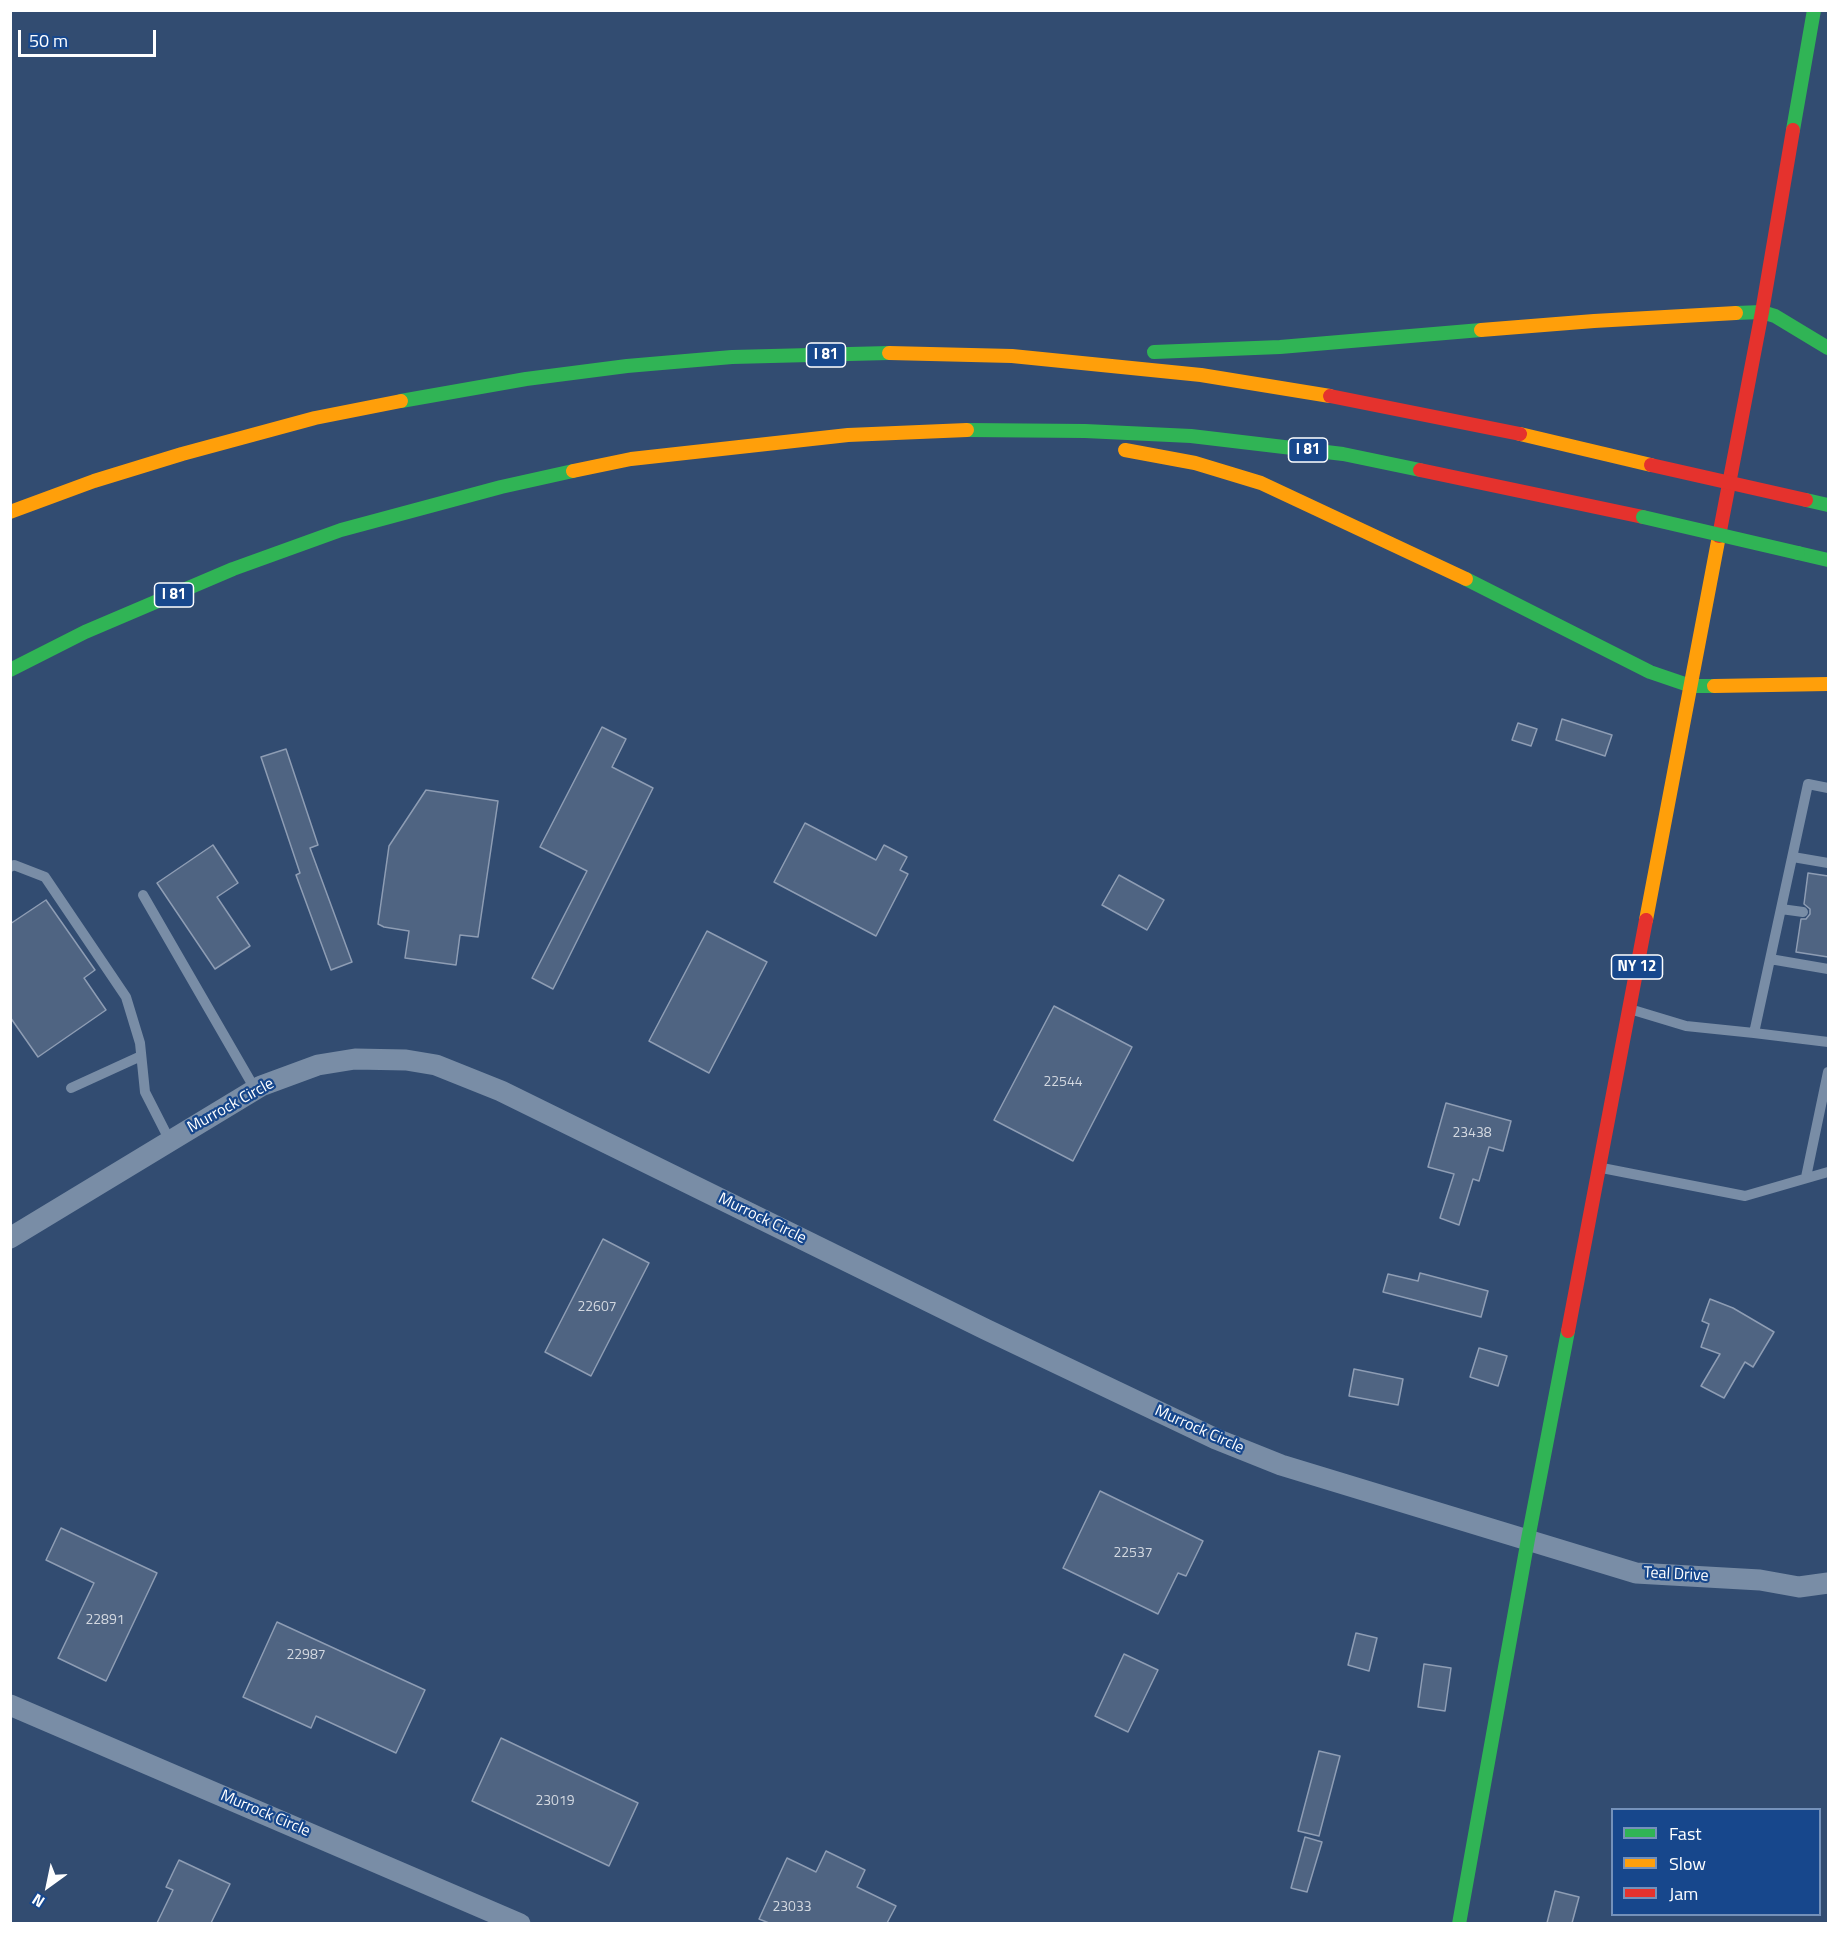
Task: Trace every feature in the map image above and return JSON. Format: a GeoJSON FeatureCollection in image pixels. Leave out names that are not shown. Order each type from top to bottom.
{"type":"FeatureCollection","features":[{"type":"Feature","properties":{"kind":"main road","name":"NY 12"},"geometry":{"type":"LineString","coordinates":[[1459,1923],[1528,1539],[1762,312],[1814,10]]}},
{"type":"Feature","properties":{"kind":"main road"},"geometry":{"type":"LineString","coordinates":[[1135,351],[1188,352],[1268,348],[1594,321],[1762,312],[1775,316],[1828,348]]}},
{"type":"Feature","properties":{"kind":"main road"},"geometry":{"type":"LineString","coordinates":[[1012,356],[1069,348]]}},
{"type":"Feature","properties":{"kind":"main road","name":"I 81"},"geometry":{"type":"LineString","coordinates":[[10,512],[94,481],[182,454],[315,418],[419,397],[526,379],[627,366],[732,357],[910,353],[1012,356],[1201,375],[1350,399],[1498,429],[1828,505]]}},
{"type":"Feature","properties":{"kind":"main road"},"geometry":{"type":"LineString","coordinates":[[968,430],[1066,445]]}},
{"type":"Feature","properties":{"kind":"main road","name":"I 81"},"geometry":{"type":"LineString","coordinates":[[10,670],[85,632],[233,569],[341,530],[501,487],[631,459],[848,435],[968,430],[1085,431],[1191,436],[1343,454],[1643,517],[1828,560]]}},
{"type":"Feature","properties":{"kind":"main road"},"geometry":{"type":"LineString","coordinates":[[1116,449],[1195,463],[1261,483],[1429,560],[1650,672],[1691,686],[1828,684]]}},
{"type":"Feature","properties":{"kind":"street","name":"Murrock Circle"},"geometry":{"type":"LineString","coordinates":[[11,1237],[255,1089],[318,1065],[355,1059],[406,1060],[436,1065],[501,1091],[985,1329],[1216,1439],[1281,1464],[1528,1539]]}},
{"type":"Feature","properties":{"kind":"street","name":"Teal Drive"},"geometry":{"type":"LineString","coordinates":[[1528,1539],[1636,1573],[1760,1580],[1799,1587],[1828,1583]]}},
{"type":"Feature","properties":{"kind":"street","name":"Murrock Circle"},"geometry":{"type":"LineString","coordinates":[[10,1705],[520,1923]]}},
{"type":"Feature","properties":{"kind":"lane"},"geometry":{"type":"LineString","coordinates":[[1754,1033],[1808,784],[1828,788]]}},
{"type":"Feature","properties":{"kind":"lane"},"geometry":{"type":"LineString","coordinates":[[1793,857],[1828,863]]}},
{"type":"Feature","properties":{"kind":"lane"},"geometry":{"type":"LineString","coordinates":[[10,867],[14,865],[45,877],[126,997],[140,1043],[146,1092],[170,1141]]}},
{"type":"Feature","properties":{"kind":"lane"},"geometry":{"type":"LineString","coordinates":[[143,894],[255,1089]]}},
{"type":"Feature","properties":{"kind":"lane"},"geometry":{"type":"LineString","coordinates":[[1781,909],[1803,912]]}},
{"type":"Feature","properties":{"kind":"lane"},"geometry":{"type":"LineString","coordinates":[[1770,959],[1828,969]]}},
{"type":"Feature","properties":{"kind":"lane"},"geometry":{"type":"LineString","coordinates":[[1630,1009],[1686,1026],[1828,1042]]}},
{"type":"Feature","properties":{"kind":"lane"},"geometry":{"type":"LineString","coordinates":[[71,1088],[141,1056]]}},
{"type":"Feature","properties":{"kind":"lane"},"geometry":{"type":"LineString","coordinates":[[1806,1177],[1828,1072]]}},
{"type":"Feature","properties":{"kind":"lane"},"geometry":{"type":"LineString","coordinates":[[1599,1168],[1745,1196],[1828,1172]]}},
{"type":"Feature","properties":{"kind":"building"},"geometry":{"type":"Polygon","coordinates":[[[1562,719],[1612,735],[1605,756],[1556,740],[1562,719]]]}},
{"type":"Feature","properties":{"kind":"building"},"geometry":{"type":"Polygon","coordinates":[[[1518,723],[1537,729],[1531,746],[1512,740],[1518,723]]]}},
{"type":"Feature","properties":{"kind":"building"},"geometry":{"type":"Polygon","coordinates":[[[602,727],[626,739],[612,767],[653,788],[553,989],[532,978],[587,871],[540,847],[602,727]]]}},
{"type":"Feature","properties":{"kind":"building"},"geometry":{"type":"Polygon","coordinates":[[[286,749],[318,845],[310,848],[352,962],[331,970],[296,875],[300,873],[261,757],[286,749]]]}},
{"type":"Feature","properties":{"kind":"building"},"geometry":{"type":"Polygon","coordinates":[[[426,790],[498,801],[478,937],[460,935],[456,965],[405,958],[409,931],[378,924],[389,846],[426,790]]]}},
{"type":"Feature","properties":{"kind":"building"},"geometry":{"type":"Polygon","coordinates":[[[805,823],[876,860],[884,845],[907,857],[900,870],[908,874],[876,936],[774,882],[805,823]]]}},
{"type":"Feature","properties":{"kind":"building"},"geometry":{"type":"Polygon","coordinates":[[[213,845],[238,883],[217,897],[250,946],[215,969],[157,883],[213,845]]]}},
{"type":"Feature","properties":{"kind":"building"},"geometry":{"type":"Polygon","coordinates":[[[1808,873],[1828,876],[1828,957],[1796,952],[1801,919],[1806,919],[1810,914],[1810,909],[1804,904],[1808,873]]]}},
{"type":"Feature","properties":{"kind":"building"},"geometry":{"type":"Polygon","coordinates":[[[1119,875],[1164,900],[1147,930],[1102,905],[1119,875]]]}},
{"type":"Feature","properties":{"kind":"building"},"geometry":{"type":"Polygon","coordinates":[[[46,900],[95,970],[84,978],[106,1010],[38,1057],[10,1017],[10,924],[46,900]]]}},
{"type":"Feature","properties":{"kind":"building"},"geometry":{"type":"Polygon","coordinates":[[[707,931],[767,962],[709,1073],[649,1041],[707,931]]]}},
{"type":"Feature","properties":{"kind":"building"},"geometry":{"type":"Polygon","coordinates":[[[1054,1006],[1132,1047],[1073,1161],[994,1120],[1054,1006]]]}},
{"type":"Feature","properties":{"kind":"building"},"geometry":{"type":"Polygon","coordinates":[[[1446,1103],[1511,1121],[1503,1151],[1489,1147],[1479,1181],[1473,1179],[1459,1225],[1440,1218],[1454,1174],[1428,1167],[1446,1103]]]}},
{"type":"Feature","properties":{"kind":"building"},"geometry":{"type":"Polygon","coordinates":[[[603,1239],[649,1263],[591,1376],[545,1352],[603,1239]]]}},
{"type":"Feature","properties":{"kind":"building"},"geometry":{"type":"Polygon","coordinates":[[[1420,1273],[1488,1291],[1481,1317],[1383,1292],[1388,1274],[1418,1281],[1420,1273]]]}},
{"type":"Feature","properties":{"kind":"building"},"geometry":{"type":"Polygon","coordinates":[[[1710,1299],[1733,1308],[1774,1332],[1753,1367],[1745,1362],[1724,1398],[1701,1386],[1720,1354],[1701,1347],[1709,1324],[1702,1321],[1710,1299]]]}},
{"type":"Feature","properties":{"kind":"building"},"geometry":{"type":"Polygon","coordinates":[[[1479,1348],[1507,1356],[1498,1386],[1470,1377],[1479,1348]]]}},
{"type":"Feature","properties":{"kind":"building"},"geometry":{"type":"Polygon","coordinates":[[[1354,1369],[1403,1379],[1398,1405],[1349,1396],[1354,1369]]]}},
{"type":"Feature","properties":{"kind":"building"},"geometry":{"type":"Polygon","coordinates":[[[1100,1491],[1203,1541],[1186,1576],[1178,1573],[1158,1614],[1063,1568],[1100,1491]]]}},
{"type":"Feature","properties":{"kind":"building"},"geometry":{"type":"Polygon","coordinates":[[[61,1528],[157,1573],[106,1681],[58,1658],[94,1583],[46,1560],[61,1528]]]}},
{"type":"Feature","properties":{"kind":"building"},"geometry":{"type":"Polygon","coordinates":[[[277,1622],[425,1690],[396,1753],[316,1716],[311,1728],[243,1697],[277,1622]]]}},
{"type":"Feature","properties":{"kind":"building"},"geometry":{"type":"Polygon","coordinates":[[[1356,1633],[1377,1638],[1369,1671],[1348,1665],[1356,1633]]]}},
{"type":"Feature","properties":{"kind":"building"},"geometry":{"type":"Polygon","coordinates":[[[1124,1654],[1158,1670],[1128,1732],[1095,1716],[1124,1654]]]}},
{"type":"Feature","properties":{"kind":"building"},"geometry":{"type":"Polygon","coordinates":[[[1424,1664],[1451,1668],[1445,1711],[1418,1707],[1424,1664]]]}},
{"type":"Feature","properties":{"kind":"building"},"geometry":{"type":"Polygon","coordinates":[[[501,1738],[638,1803],[609,1866],[472,1801],[501,1738]]]}},
{"type":"Feature","properties":{"kind":"building"},"geometry":{"type":"Polygon","coordinates":[[[1319,1751],[1340,1756],[1319,1836],[1298,1831],[1319,1751]]]}},
{"type":"Feature","properties":{"kind":"building"},"geometry":{"type":"Polygon","coordinates":[[[1305,1837],[1322,1842],[1307,1892],[1291,1888],[1305,1837]]]}},
{"type":"Feature","properties":{"kind":"building"},"geometry":{"type":"Polygon","coordinates":[[[826,1851],[865,1870],[857,1887],[896,1906],[887,1923],[769,1923],[759,1919],[787,1858],[816,1872],[826,1851]]]}},
{"type":"Feature","properties":{"kind":"building"},"geometry":{"type":"Polygon","coordinates":[[[179,1860],[230,1884],[211,1923],[157,1923],[173,1890],[166,1887],[179,1860]]]}},
{"type":"Feature","properties":{"kind":"building"},"geometry":{"type":"Polygon","coordinates":[[[1555,1891],[1579,1897],[1572,1923],[1547,1923],[1555,1891]]]}},
{"type":"Feature","properties":{"kind":"traffic: fast"},"geometry":{"type":"LineString","coordinates":[[1793,130],[1814,10]]}},
{"type":"Feature","properties":{"kind":"traffic: fast"},"geometry":{"type":"LineString","coordinates":[[1736,313],[1762,312],[1775,316],[1828,348]]}},
{"type":"Feature","properties":{"kind":"traffic: fast"},"geometry":{"type":"LineString","coordinates":[[1154,352],[1280,347],[1481,330]]}},
{"type":"Feature","properties":{"kind":"traffic: fast"},"geometry":{"type":"LineString","coordinates":[[401,401],[526,379],[627,366],[732,357],[889,353]]}},
{"type":"Feature","properties":{"kind":"traffic: fast"},"geometry":{"type":"LineString","coordinates":[[967,430],[1085,431],[1191,436],[1343,454],[1420,470]]}},
{"type":"Feature","properties":{"kind":"traffic: fast"},"geometry":{"type":"LineString","coordinates":[[10,670],[85,632],[233,569],[341,530],[501,487],[573,471]]}},
{"type":"Feature","properties":{"kind":"traffic: fast"},"geometry":{"type":"LineString","coordinates":[[1806,500],[1828,505]]}},
{"type":"Feature","properties":{"kind":"traffic: fast"},"geometry":{"type":"LineString","coordinates":[[1643,517],[1798,553]]}},
{"type":"Feature","properties":{"kind":"traffic: fast"},"geometry":{"type":"LineString","coordinates":[[1798,553],[1828,560]]}},
{"type":"Feature","properties":{"kind":"traffic: fast"},"geometry":{"type":"LineString","coordinates":[[1466,579],[1650,672],[1691,686],[1714,686]]}},
{"type":"Feature","properties":{"kind":"traffic: fast"},"geometry":{"type":"LineString","coordinates":[[1459,1924],[1568,1331]]}},
{"type":"Feature","properties":{"kind":"traffic: slow"},"geometry":{"type":"LineString","coordinates":[[1481,330],[1736,313]]}},
{"type":"Feature","properties":{"kind":"traffic: slow"},"geometry":{"type":"LineString","coordinates":[[889,353],[1012,356],[1201,375],[1330,396]]}},
{"type":"Feature","properties":{"kind":"traffic: slow"},"geometry":{"type":"LineString","coordinates":[[10,512],[94,481],[182,454],[315,418],[401,401]]}},
{"type":"Feature","properties":{"kind":"traffic: slow"},"geometry":{"type":"LineString","coordinates":[[573,471],[631,459],[848,435],[967,430]]}},
{"type":"Feature","properties":{"kind":"traffic: slow"},"geometry":{"type":"LineString","coordinates":[[1520,434],[1651,465]]}},
{"type":"Feature","properties":{"kind":"traffic: slow"},"geometry":{"type":"LineString","coordinates":[[1125,450],[1195,463],[1261,483],[1466,579]]}},
{"type":"Feature","properties":{"kind":"traffic: slow"},"geometry":{"type":"LineString","coordinates":[[1646,920],[1719,536]]}},
{"type":"Feature","properties":{"kind":"traffic: slow"},"geometry":{"type":"LineString","coordinates":[[1714,686],[1828,684]]}},
{"type":"Feature","properties":{"kind":"traffic: jam"},"geometry":{"type":"LineString","coordinates":[[1719,536],[1762,312],[1793,130]]}},
{"type":"Feature","properties":{"kind":"traffic: jam"},"geometry":{"type":"LineString","coordinates":[[1330,396],[1520,434]]}},
{"type":"Feature","properties":{"kind":"traffic: jam"},"geometry":{"type":"LineString","coordinates":[[1651,465],[1806,500]]}},
{"type":"Feature","properties":{"kind":"traffic: jam"},"geometry":{"type":"LineString","coordinates":[[1420,470],[1643,517]]}},
{"type":"Feature","properties":{"kind":"traffic: jam"},"geometry":{"type":"LineString","coordinates":[[1568,1331],[1646,920]]}}]}
